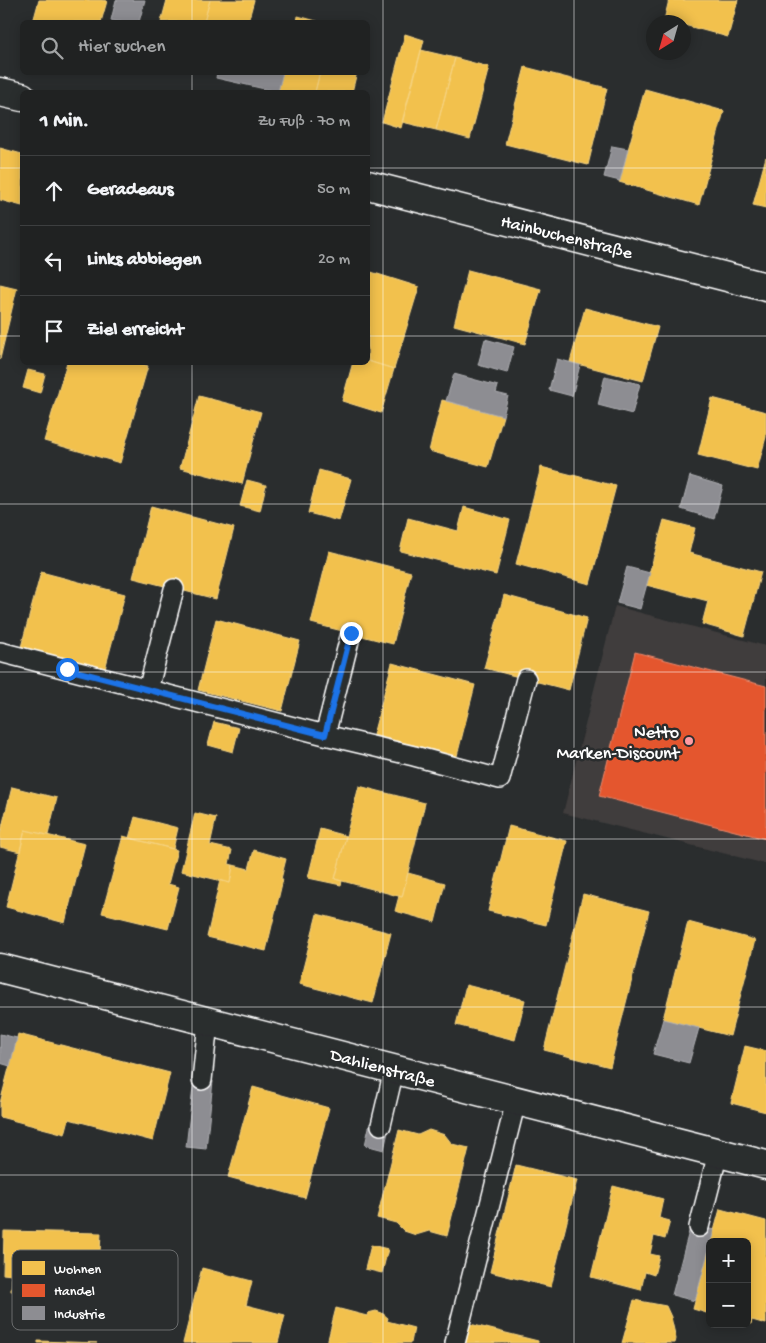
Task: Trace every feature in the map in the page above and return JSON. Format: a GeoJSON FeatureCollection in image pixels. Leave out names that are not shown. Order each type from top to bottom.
{"type":"FeatureCollection","features":[{"type":"Feature","properties":{"kind":"street"},"geometry":{"type":"LineString","coordinates":[[0,92],[20,97]]}},
{"type":"Feature","properties":{"kind":"street","name":"Hainbuchenstraße"},"geometry":{"type":"LineString","coordinates":[[370,186],[766,287]]}},
{"type":"Feature","properties":{"kind":"street","name":"Dahlienstraße"},"geometry":{"type":"LineString","coordinates":[[0,968],[766,1165]]}},
{"type":"Feature","properties":{"kind":"lane"},"geometry":{"type":"LineString","coordinates":[[148,690],[174,589]]}},
{"type":"Feature","properties":{"kind":"lane"},"geometry":{"type":"LineString","coordinates":[[325,735],[351,633]]}},
{"type":"Feature","properties":{"kind":"lane"},"geometry":{"type":"LineString","coordinates":[[0,652],[68,664],[148,690],[237,706],[325,735],[415,751],[500,779],[526,678]]}},
{"type":"Feature","properties":{"kind":"lane"},"geometry":{"type":"LineString","coordinates":[[202,1080],[208,1022]]}},
{"type":"Feature","properties":{"kind":"lane"},"geometry":{"type":"LineString","coordinates":[[381,1125],[394,1070]]}},
{"type":"Feature","properties":{"kind":"lane"},"geometry":{"type":"LineString","coordinates":[[454,1343],[516,1101]]}},
{"type":"Feature","properties":{"kind":"lane"},"geometry":{"type":"LineString","coordinates":[[699,1226],[718,1153]]}},
{"type":"Feature","properties":{"kind":"shaded area"},"geometry":{"type":"Polygon","coordinates":[[[615,606],[766,646],[766,864],[563,813],[615,606]]]}},
{"type":"Feature","properties":{"kind":"building: Wohnen"},"geometry":{"type":"Polygon","coordinates":[[[39,0],[107,1],[102,20],[34,20],[39,0]]]}},
{"type":"Feature","properties":{"kind":"building: Wohnen"},"geometry":{"type":"Polygon","coordinates":[[[167,0],[210,0],[205,20],[162,20],[167,0]]]}},
{"type":"Feature","properties":{"kind":"building: Wohnen"},"geometry":{"type":"Polygon","coordinates":[[[210,0],[254,0],[249,20],[205,20],[210,0]]]}},
{"type":"Feature","properties":{"kind":"building: Wohnen"},"geometry":{"type":"Polygon","coordinates":[[[669,0],[738,0],[728,37],[691,27],[691,15],[665,15],[669,0]]]}},
{"type":"Feature","properties":{"kind":"building: Wohnen"},"geometry":{"type":"Polygon","coordinates":[[[298,16],[313,20],[297,20],[298,16]]]}},
{"type":"Feature","properties":{"kind":"building: Wohnen"},"geometry":{"type":"Polygon","coordinates":[[[405,34],[424,40],[401,128],[382,122],[405,34]]]}},
{"type":"Feature","properties":{"kind":"building: Wohnen"},"geometry":{"type":"Polygon","coordinates":[[[421,50],[455,58],[436,130],[402,122],[421,50]]]}},
{"type":"Feature","properties":{"kind":"building: Wohnen"},"geometry":{"type":"Polygon","coordinates":[[[455,58],[489,67],[470,139],[436,130],[455,58]]]}},
{"type":"Feature","properties":{"kind":"building: Wohnen"},"geometry":{"type":"Polygon","coordinates":[[[525,67],[607,88],[588,165],[505,144],[525,67]]]}},
{"type":"Feature","properties":{"kind":"building: Wohnen"},"geometry":{"type":"Polygon","coordinates":[[[282,75],[319,75],[316,90],[278,90],[282,75]]]}},
{"type":"Feature","properties":{"kind":"building: Wohnen"},"geometry":{"type":"Polygon","coordinates":[[[319,75],[356,75],[352,90],[316,90],[319,75]]]}},
{"type":"Feature","properties":{"kind":"building: Wohnen"},"geometry":{"type":"Polygon","coordinates":[[[645,89],[724,111],[699,205],[619,182],[645,89]]]}},
{"type":"Feature","properties":{"kind":"building: Wohnen"},"geometry":{"type":"Polygon","coordinates":[[[0,148],[20,153],[20,205],[0,200],[0,148]]]}},
{"type":"Feature","properties":{"kind":"building: Wohnen"},"geometry":{"type":"Polygon","coordinates":[[[766,157],[766,208],[753,205],[766,157]]]}},
{"type":"Feature","properties":{"kind":"building: Wohnen"},"geometry":{"type":"Polygon","coordinates":[[[468,270],[541,289],[525,344],[454,325],[468,270]]]}},
{"type":"Feature","properties":{"kind":"building: Wohnen"},"geometry":{"type":"Polygon","coordinates":[[[370,272],[419,287],[394,369],[370,362],[370,272]]]}},
{"type":"Feature","properties":{"kind":"building: Wohnen"},"geometry":{"type":"Polygon","coordinates":[[[0,284],[17,288],[0,359],[0,284]]]}},
{"type":"Feature","properties":{"kind":"building: Wohnen"},"geometry":{"type":"Polygon","coordinates":[[[585,308],[658,327],[643,381],[570,362],[585,308]]]}},
{"type":"Feature","properties":{"kind":"building: Wohnen"},"geometry":{"type":"Polygon","coordinates":[[[370,362],[394,369],[381,413],[342,401],[352,365],[370,365],[370,362]]]}},
{"type":"Feature","properties":{"kind":"building: Wohnen"},"geometry":{"type":"Polygon","coordinates":[[[66,365],[148,366],[120,463],[44,441],[66,365]]]}},
{"type":"Feature","properties":{"kind":"building: Wohnen"},"geometry":{"type":"Polygon","coordinates":[[[28,370],[45,374],[40,393],[23,388],[28,370]]]}},
{"type":"Feature","properties":{"kind":"building: Wohnen"},"geometry":{"type":"Polygon","coordinates":[[[199,396],[261,412],[242,484],[180,468],[199,396]]]}},
{"type":"Feature","properties":{"kind":"building: Wohnen"},"geometry":{"type":"Polygon","coordinates":[[[712,398],[766,412],[766,437],[757,470],[698,455],[712,398]]]}},
{"type":"Feature","properties":{"kind":"building: Wohnen"},"geometry":{"type":"Polygon","coordinates":[[[442,400],[503,416],[488,467],[429,451],[442,400]]]}},
{"type":"Feature","properties":{"kind":"building: Wohnen"},"geometry":{"type":"Polygon","coordinates":[[[541,467],[616,486],[590,584],[516,564],[541,467]]]}},
{"type":"Feature","properties":{"kind":"building: Wohnen"},"geometry":{"type":"Polygon","coordinates":[[[319,470],[351,479],[339,521],[308,513],[319,470]]]}},
{"type":"Feature","properties":{"kind":"building: Wohnen"},"geometry":{"type":"Polygon","coordinates":[[[247,480],[266,485],[260,511],[240,506],[247,480]]]}},
{"type":"Feature","properties":{"kind":"building: Wohnen"},"geometry":{"type":"Polygon","coordinates":[[[151,506],[234,528],[216,599],[133,578],[151,506]]]}},
{"type":"Feature","properties":{"kind":"building: Wohnen"},"geometry":{"type":"Polygon","coordinates":[[[464,507],[510,520],[496,575],[400,551],[408,518],[458,531],[464,507]]]}},
{"type":"Feature","properties":{"kind":"building: Wohnen"},"geometry":{"type":"Polygon","coordinates":[[[664,520],[695,528],[689,553],[761,572],[744,636],[702,624],[708,601],[646,585],[664,520]]]}},
{"type":"Feature","properties":{"kind":"building: Wohnen"},"geometry":{"type":"Polygon","coordinates":[[[329,551],[411,572],[393,644],[311,623],[329,551]]]}},
{"type":"Feature","properties":{"kind":"building: Wohnen"},"geometry":{"type":"Polygon","coordinates":[[[41,572],[125,594],[105,669],[21,647],[41,572]]]}},
{"type":"Feature","properties":{"kind":"building: Wohnen"},"geometry":{"type":"Polygon","coordinates":[[[504,595],[587,618],[569,690],[484,668],[504,595]]]}},
{"type":"Feature","properties":{"kind":"building: Wohnen"},"geometry":{"type":"Polygon","coordinates":[[[216,619],[300,641],[282,711],[198,690],[216,619]]]}},
{"type":"Feature","properties":{"kind":"building: Wohnen"},"geometry":{"type":"Polygon","coordinates":[[[392,663],[475,685],[457,756],[373,735],[392,663]]]}},
{"type":"Feature","properties":{"kind":"building: Wohnen"},"geometry":{"type":"Polygon","coordinates":[[[214,722],[239,728],[233,752],[208,745],[214,722]]]}},
{"type":"Feature","properties":{"kind":"building: Wohnen"},"geometry":{"type":"Polygon","coordinates":[[[359,786],[425,803],[402,897],[335,879],[359,786]]]}},
{"type":"Feature","properties":{"kind":"building: Wohnen"},"geometry":{"type":"Polygon","coordinates":[[[12,787],[57,798],[48,835],[25,830],[20,852],[0,847],[0,835],[12,787]]]}},
{"type":"Feature","properties":{"kind":"building: Wohnen"},"geometry":{"type":"Polygon","coordinates":[[[195,813],[216,818],[210,845],[232,850],[229,864],[233,865],[230,883],[181,871],[195,813]]]}},
{"type":"Feature","properties":{"kind":"building: Wohnen"},"geometry":{"type":"Polygon","coordinates":[[[135,817],[178,828],[173,849],[129,838],[135,817]]]}},
{"type":"Feature","properties":{"kind":"building: Wohnen"},"geometry":{"type":"Polygon","coordinates":[[[509,826],[567,841],[546,925],[488,911],[509,826]]]}},
{"type":"Feature","properties":{"kind":"building: Wohnen"},"geometry":{"type":"Polygon","coordinates":[[[320,829],[346,836],[335,879],[342,881],[341,885],[308,878],[320,829]]]}},
{"type":"Feature","properties":{"kind":"building: Wohnen"},"geometry":{"type":"Polygon","coordinates":[[[25,830],[85,844],[65,923],[6,907],[25,830]]]}},
{"type":"Feature","properties":{"kind":"building: Wohnen"},"geometry":{"type":"Polygon","coordinates":[[[123,836],[177,850],[168,884],[179,887],[168,929],[102,913],[123,836]]]}},
{"type":"Feature","properties":{"kind":"building: Wohnen"},"geometry":{"type":"Polygon","coordinates":[[[254,850],[286,859],[266,951],[207,937],[220,880],[230,883],[233,865],[249,869],[254,850]]]}},
{"type":"Feature","properties":{"kind":"building: Wohnen"},"geometry":{"type":"Polygon","coordinates":[[[408,873],[445,883],[435,922],[395,911],[399,896],[402,897],[408,873]]]}},
{"type":"Feature","properties":{"kind":"building: Wohnen"},"geometry":{"type":"Polygon","coordinates":[[[583,894],[649,911],[610,1067],[544,1050],[583,894]]]}},
{"type":"Feature","properties":{"kind":"building: Wohnen"},"geometry":{"type":"Polygon","coordinates":[[[317,914],[391,933],[373,1003],[299,984],[317,914]]]}},
{"type":"Feature","properties":{"kind":"building: Wohnen"},"geometry":{"type":"Polygon","coordinates":[[[688,922],[755,940],[730,1036],[663,1019],[688,922]]]}},
{"type":"Feature","properties":{"kind":"building: Wohnen"},"geometry":{"type":"Polygon","coordinates":[[[466,985],[525,1000],[515,1040],[456,1025],[466,985]]]}},
{"type":"Feature","properties":{"kind":"building: Wohnen"},"geometry":{"type":"Polygon","coordinates":[[[18,1034],[170,1073],[153,1141],[69,1119],[65,1134],[0,1117],[0,1103],[18,1034]]]}},
{"type":"Feature","properties":{"kind":"building: Wohnen"},"geometry":{"type":"Polygon","coordinates":[[[745,1046],[766,1051],[766,1112],[731,1103],[745,1046]]]}},
{"type":"Feature","properties":{"kind":"building: Wohnen"},"geometry":{"type":"Polygon","coordinates":[[[253,1087],[329,1108],[305,1198],[228,1177],[253,1087]]]}},
{"type":"Feature","properties":{"kind":"building: Wohnen"},"geometry":{"type":"Polygon","coordinates":[[[399,1130],[418,1135],[429,1130],[445,1135],[452,1144],[469,1148],[447,1236],[429,1231],[416,1235],[404,1231],[396,1223],[377,1218],[399,1130]]]}},
{"type":"Feature","properties":{"kind":"building: Wohnen"},"geometry":{"type":"Polygon","coordinates":[[[516,1165],[577,1180],[551,1287],[490,1272],[516,1165]]]}},
{"type":"Feature","properties":{"kind":"building: Wohnen"},"geometry":{"type":"Polygon","coordinates":[[[613,1186],[663,1199],[659,1218],[670,1221],[665,1239],[654,1236],[650,1254],[659,1256],[654,1275],[645,1272],[641,1290],[591,1277],[613,1186]]]}},
{"type":"Feature","properties":{"kind":"building: Wohnen"},"geometry":{"type":"Polygon","coordinates":[[[720,1209],[766,1221],[766,1268],[764,1276],[766,1277],[766,1324],[752,1320],[751,1324],[751,1238],[712,1238],[720,1209]]]}},
{"type":"Feature","properties":{"kind":"building: Wohnen"},"geometry":{"type":"Polygon","coordinates":[[[4,1231],[101,1233],[100,1250],[12,1250],[12,1275],[3,1274],[4,1231]]]}},
{"type":"Feature","properties":{"kind":"building: Wohnen"},"geometry":{"type":"Polygon","coordinates":[[[371,1245],[388,1249],[382,1273],[365,1269],[371,1245]]]}},
{"type":"Feature","properties":{"kind":"building: Wohnen"},"geometry":{"type":"Polygon","coordinates":[[[706,1261],[706,1313],[693,1309],[706,1261]]]}},
{"type":"Feature","properties":{"kind":"building: Wohnen"},"geometry":{"type":"Polygon","coordinates":[[[202,1268],[252,1281],[246,1305],[285,1315],[278,1343],[183,1343],[202,1268]]]}},
{"type":"Feature","properties":{"kind":"building: Wohnen"},"geometry":{"type":"Polygon","coordinates":[[[634,1300],[666,1306],[671,1317],[676,1339],[675,1343],[622,1343],[634,1300]]]}},
{"type":"Feature","properties":{"kind":"building: Wohnen"},"geometry":{"type":"Polygon","coordinates":[[[336,1308],[367,1316],[368,1313],[376,1311],[382,1313],[388,1318],[387,1321],[414,1328],[411,1343],[327,1343],[336,1308]]]}},
{"type":"Feature","properties":{"kind":"building: Wohnen"},"geometry":{"type":"Polygon","coordinates":[[[466,1323],[538,1341],[538,1343],[461,1343],[466,1323]]]}},
{"type":"Feature","properties":{"kind":"building: Wohnen"},"geometry":{"type":"Polygon","coordinates":[[[38,1341],[97,1343],[38,1343],[38,1341]]]}},
{"type":"Feature","properties":{"kind":"building: Handel","name":"Netto Marken-Discount"},"geometry":{"type":"Polygon","coordinates":[[[635,652],[766,686],[766,839],[599,796],[635,652]]]}},
{"type":"Feature","properties":{"kind":"building: Industrie"},"geometry":{"type":"Polygon","coordinates":[[[116,0],[145,0],[140,20],[111,20],[116,0]]]}},
{"type":"Feature","properties":{"kind":"building: Industrie"},"geometry":{"type":"Polygon","coordinates":[[[216,75],[282,75],[278,90],[269,90],[216,78],[216,75]]]}},
{"type":"Feature","properties":{"kind":"building: Industrie"},"geometry":{"type":"Polygon","coordinates":[[[612,146],[628,149],[620,181],[604,177],[612,146]]]}},
{"type":"Feature","properties":{"kind":"building: Industrie"},"geometry":{"type":"Polygon","coordinates":[[[485,339],[514,347],[507,373],[478,365],[485,339]]]}},
{"type":"Feature","properties":{"kind":"building: Industrie"},"geometry":{"type":"Polygon","coordinates":[[[557,359],[580,365],[572,396],[549,390],[557,359]]]}},
{"type":"Feature","properties":{"kind":"building: Industrie"},"geometry":{"type":"Polygon","coordinates":[[[454,374],[498,386],[496,393],[508,396],[503,416],[446,401],[454,374]]]}},
{"type":"Feature","properties":{"kind":"building: Industrie"},"geometry":{"type":"Polygon","coordinates":[[[605,376],[640,384],[632,414],[598,405],[605,376]]]}},
{"type":"Feature","properties":{"kind":"building: Industrie"},"geometry":{"type":"Polygon","coordinates":[[[690,476],[723,486],[714,519],[681,509],[690,476]]]}},
{"type":"Feature","properties":{"kind":"building: Industrie"},"geometry":{"type":"Polygon","coordinates":[[[627,567],[650,573],[640,609],[617,603],[627,567]]]}},
{"type":"Feature","properties":{"kind":"building: Industrie"},"geometry":{"type":"Polygon","coordinates":[[[663,1019],[699,1028],[689,1063],[653,1054],[663,1019]]]}},
{"type":"Feature","properties":{"kind":"building: Industrie"},"geometry":{"type":"Polygon","coordinates":[[[0,1034],[17,1038],[10,1066],[0,1063],[0,1034]]]}},
{"type":"Feature","properties":{"kind":"building: Industrie"},"geometry":{"type":"Polygon","coordinates":[[[194,1079],[213,1081],[206,1149],[186,1147],[194,1079]]]}},
{"type":"Feature","properties":{"kind":"building: Industrie"},"geometry":{"type":"Polygon","coordinates":[[[370,1123],[389,1127],[384,1150],[365,1145],[370,1123]]]}},
{"type":"Feature","properties":{"kind":"building: Industrie"},"geometry":{"type":"Polygon","coordinates":[[[691,1224],[714,1230],[712,1238],[706,1238],[706,1260],[695,1301],[672,1295],[691,1224]]]}},
{"type":"Feature","properties":{"kind":"place","name":"Netto Marken-Discount"},"geometry":{"type":"Point","coordinates":[689,741]}},
{"type":"Feature","properties":{"kind":"route"},"geometry":{"type":"LineString","coordinates":[[67,669],[325,735],[351,633]]}}]}
